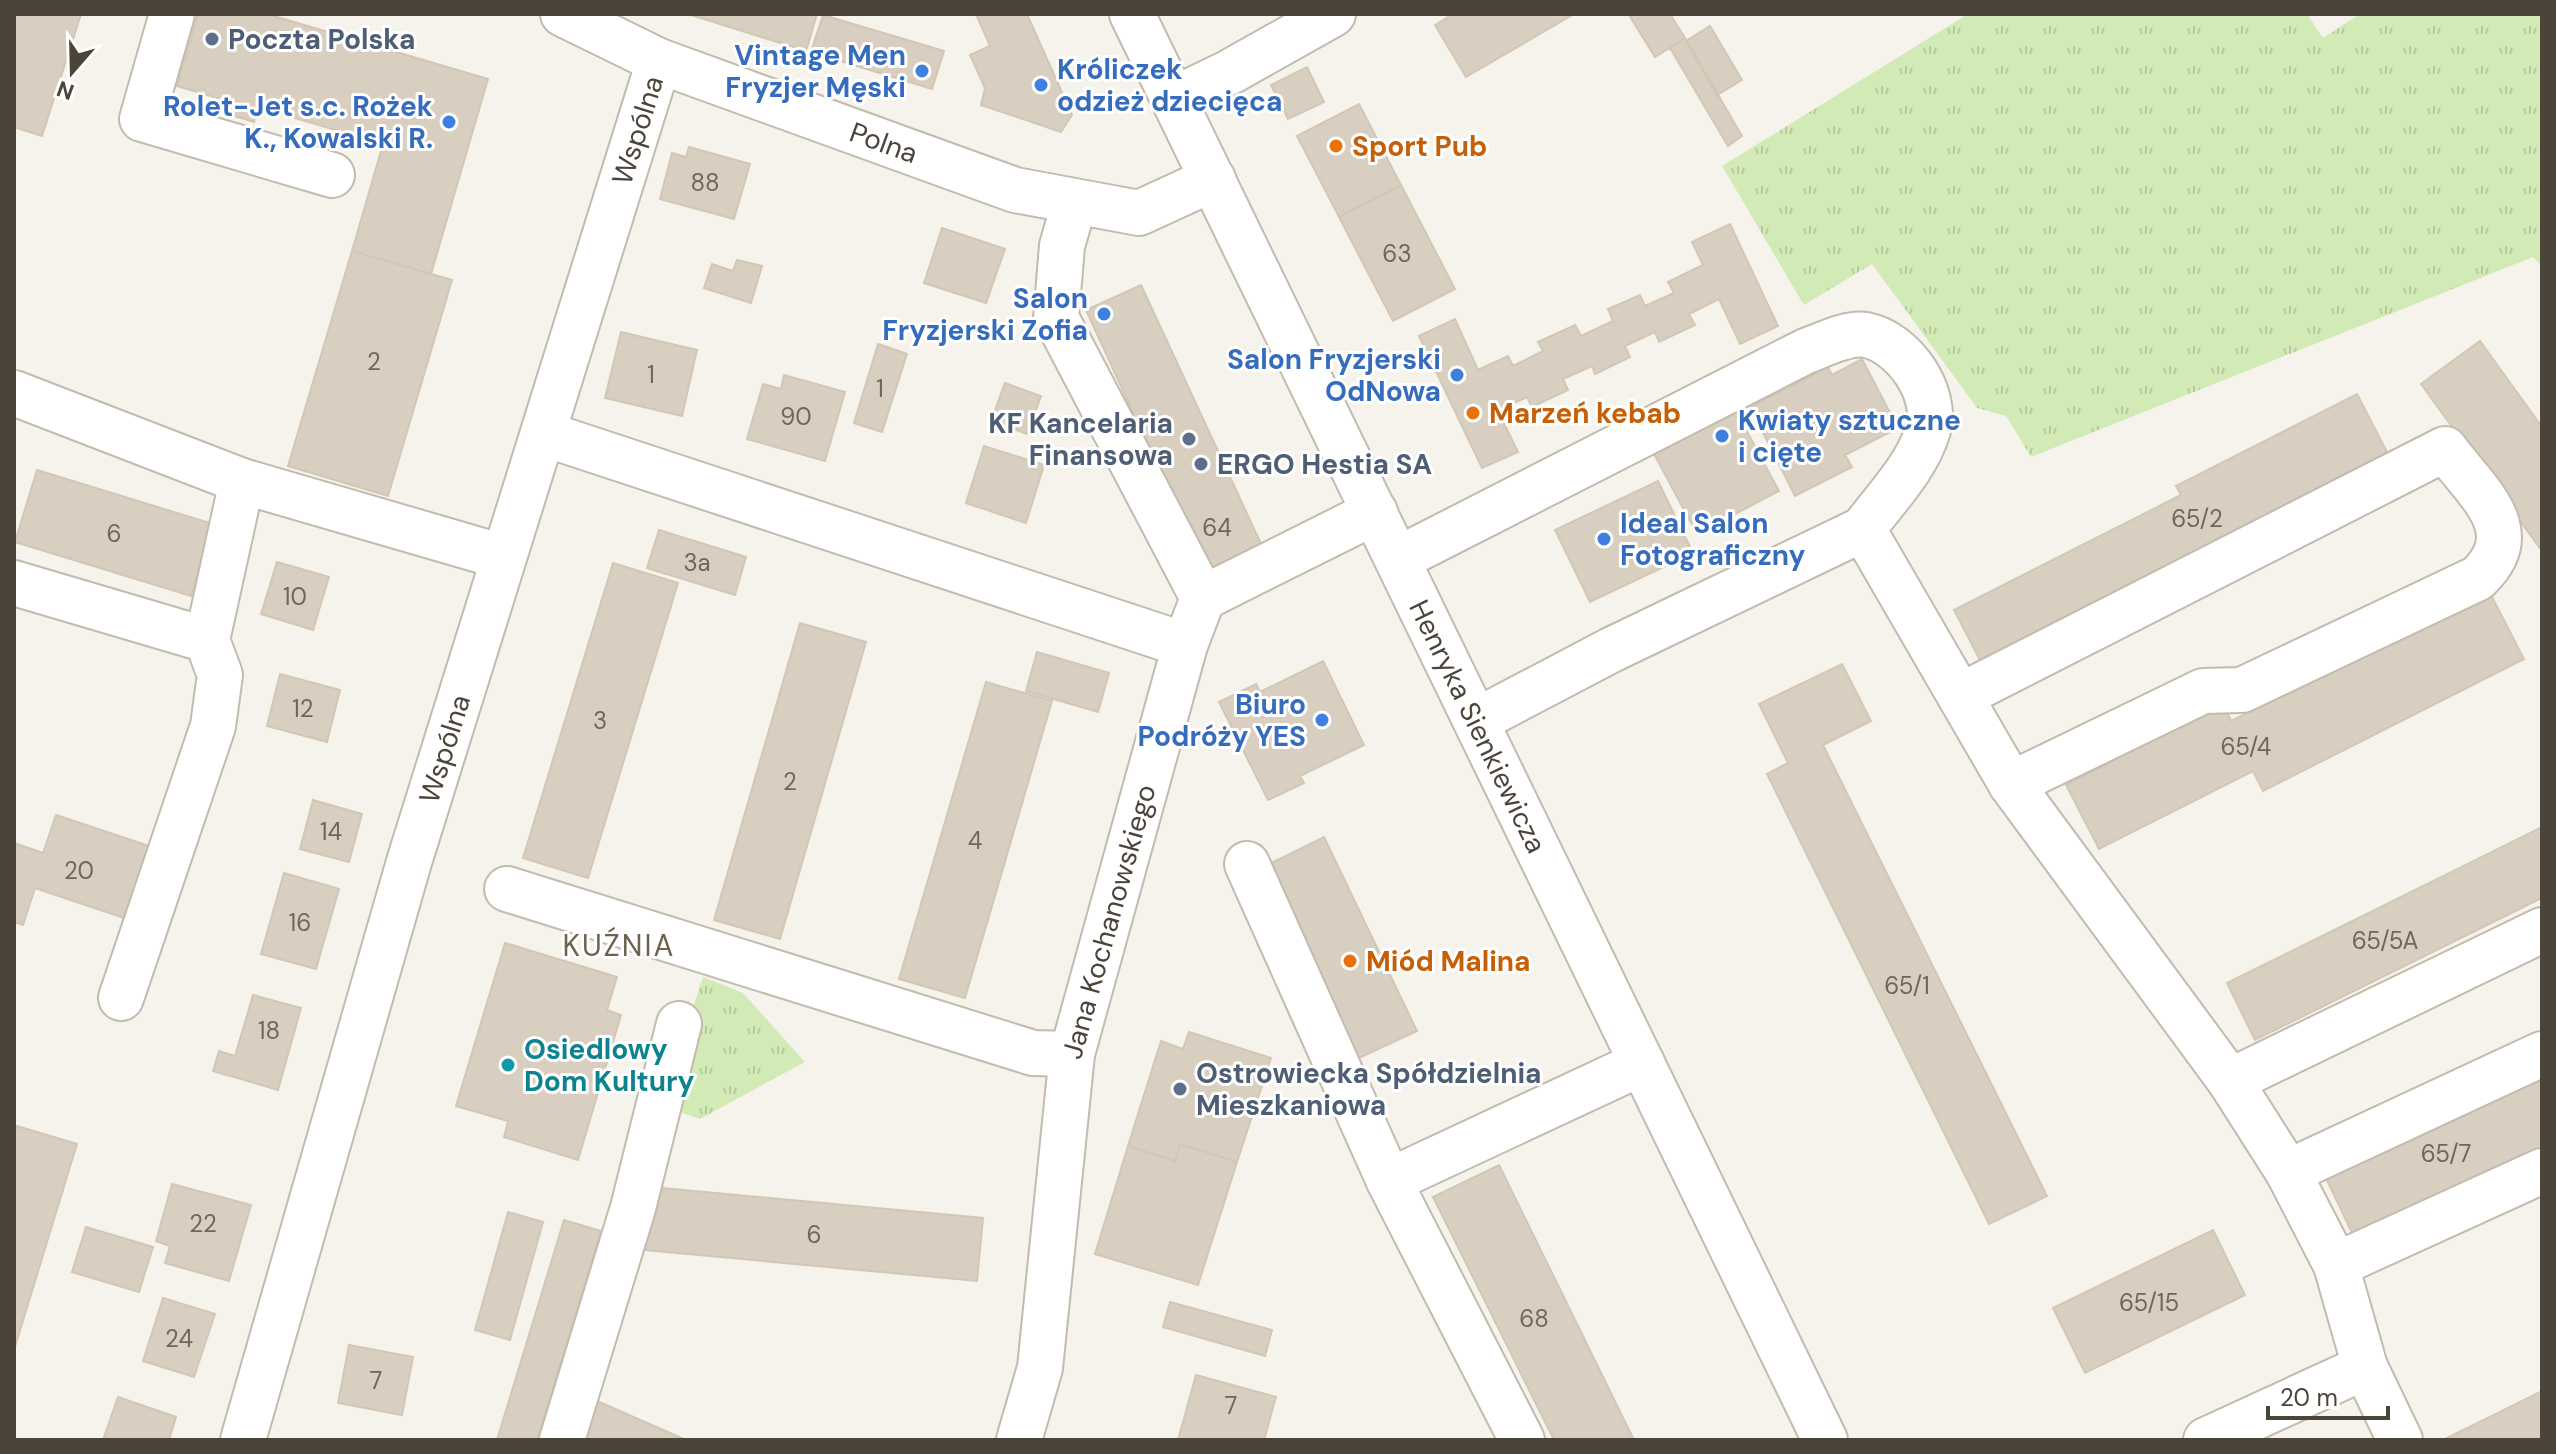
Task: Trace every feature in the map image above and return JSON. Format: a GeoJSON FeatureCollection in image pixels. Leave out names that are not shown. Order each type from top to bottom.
{"type":"FeatureCollection","features":[{"type":"Feature","properties":{"kind":"street"},"geometry":{"type":"LineString","coordinates":[[172,14],[142,119],[332,175]]}},
{"type":"Feature","properties":{"kind":"street","name":"Polna"},"geometry":{"type":"LineString","coordinates":[[563,14],[659,61],[1015,190],[1074,204],[1139,213],[1213,179]]}},
{"type":"Feature","properties":{"kind":"street","name":"Henryka Sienkiewicza"},"geometry":{"type":"LineString","coordinates":[[1132,14],[1825,1440]]}},
{"type":"Feature","properties":{"kind":"street"},"geometry":{"type":"LineString","coordinates":[[1174,99],[1315,19]]}},
{"type":"Feature","properties":{"kind":"street","name":"Wspólna"},"geometry":{"type":"LineString","coordinates":[[243,1440],[361,1025],[503,557],[545,434],[659,61]]}},
{"type":"Feature","properties":{"kind":"street"},"geometry":{"type":"LineString","coordinates":[[1074,204],[1062,246],[1056,318],[1203,598],[1375,512]]}},
{"type":"Feature","properties":{"kind":"street"},"geometry":{"type":"LineString","coordinates":[[1398,559],[1806,351],[1843,338],[1865,335],[1904,356],[1918,375],[1926,400],[1929,427],[1916,458],[1863,529],[1611,650],[1476,721]]}},
{"type":"Feature","properties":{"kind":"street"},"geometry":{"type":"LineString","coordinates":[[14,393],[242,481],[503,557]]}},
{"type":"Feature","properties":{"kind":"street"},"geometry":{"type":"LineString","coordinates":[[545,434],[1185,645]]}},
{"type":"Feature","properties":{"kind":"street"},"geometry":{"type":"LineString","coordinates":[[1962,695],[2445,449],[2500,526],[2502,544],[2495,562],[2478,578],[2242,690],[2203,691],[2011,784]]}},
{"type":"Feature","properties":{"kind":"street"},"geometry":{"type":"LineString","coordinates":[[121,998],[213,726],[220,675],[207,640],[242,481]]}},
{"type":"Feature","properties":{"kind":"street"},"geometry":{"type":"LineString","coordinates":[[1863,529],[2011,784],[2230,1081],[2288,1172],[2336,1265],[2365,1367],[2400,1440]]}},
{"type":"Feature","properties":{"kind":"street"},"geometry":{"type":"LineString","coordinates":[[14,583],[207,640]]}},
{"type":"Feature","properties":{"kind":"street","name":"Jana Kochanowskiego"},"geometry":{"type":"LineString","coordinates":[[1019,1440],[1040,1368],[1072,1054],[1185,645],[1203,598]]}},
{"type":"Feature","properties":{"kind":"street"},"geometry":{"type":"LineString","coordinates":[[1247,864],[1389,1181],[1522,1440]]}},
{"type":"Feature","properties":{"kind":"street"},"geometry":{"type":"LineString","coordinates":[[507,889],[1033,1053],[1072,1054]]}},
{"type":"Feature","properties":{"kind":"street"},"geometry":{"type":"LineString","coordinates":[[2230,1081],[2542,930]]}},
{"type":"Feature","properties":{"kind":"street"},"geometry":{"type":"LineString","coordinates":[[562,1440],[633,1208],[679,1024]]}},
{"type":"Feature","properties":{"kind":"street"},"geometry":{"type":"LineString","coordinates":[[2288,1172],[2542,1054]]}},
{"type":"Feature","properties":{"kind":"street"},"geometry":{"type":"LineString","coordinates":[[1389,1181],[1642,1063]]}},
{"type":"Feature","properties":{"kind":"street"},"geometry":{"type":"LineString","coordinates":[[2336,1265],[2542,1171]]}},
{"type":"Feature","properties":{"kind":"street"},"geometry":{"type":"LineString","coordinates":[[2206,1440],[2365,1367]]}},
{"type":"Feature","properties":{"kind":"green space"},"geometry":{"type":"Polygon","coordinates":[[[1968,14],[2307,14],[2323,38],[2360,14],[2542,14],[2542,267],[2533,257],[2031,457],[2006,416],[1977,408],[1872,264],[1804,305],[1722,166],[1968,14]]]}},
{"type":"Feature","properties":{"kind":"green space"},"geometry":{"type":"Polygon","coordinates":[[[703,977],[743,993],[805,1062],[700,1119],[661,1106],[703,977]]]}},
{"type":"Feature","properties":{"kind":"building"},"geometry":{"type":"Polygon","coordinates":[[[14,14],[81,14],[42,136],[14,127],[14,14]]]}},
{"type":"Feature","properties":{"kind":"building"},"geometry":{"type":"Polygon","coordinates":[[[198,14],[267,14],[488,79],[431,274],[352,251],[383,144],[258,107],[254,122],[231,115],[234,103],[177,86],[198,14]]]}},
{"type":"Feature","properties":{"kind":"building"},"geometry":{"type":"Polygon","coordinates":[[[688,14],[817,14],[806,51],[688,14]]]}},
{"type":"Feature","properties":{"kind":"building"},"geometry":{"type":"Polygon","coordinates":[[[976,14],[1027,14],[1072,115],[1061,132],[981,105],[985,88],[970,55],[990,46],[976,14]]]}},
{"type":"Feature","properties":{"kind":"building"},"geometry":{"type":"Polygon","coordinates":[[[1453,14],[1574,14],[1466,77],[1435,25],[1453,14]]]}},
{"type":"Feature","properties":{"kind":"building"},"geometry":{"type":"Polygon","coordinates":[[[1670,14],[1685,38],[1655,57],[1629,15],[1670,14]]]}},
{"type":"Feature","properties":{"kind":"building"},"geometry":{"type":"Polygon","coordinates":[[[823,15],[944,51],[932,89],[811,52],[823,15]]]}},
{"type":"Feature","properties":{"kind":"building"},"geometry":{"type":"Polygon","coordinates":[[[1710,26],[1742,80],[1717,95],[1686,41],[1710,26]]]}},
{"type":"Feature","properties":{"kind":"building"},"geometry":{"type":"Polygon","coordinates":[[[1685,38],[1742,136],[1728,146],[1670,48],[1685,38]]]}},
{"type":"Feature","properties":{"kind":"building"},"geometry":{"type":"Polygon","coordinates":[[[1307,67],[1324,102],[1288,119],[1271,85],[1307,67]]]}},
{"type":"Feature","properties":{"kind":"building"},"geometry":{"type":"Polygon","coordinates":[[[1359,104],[1401,185],[1339,217],[1297,136],[1359,104]]]}},
{"type":"Feature","properties":{"kind":"building"},"geometry":{"type":"Polygon","coordinates":[[[689,147],[750,164],[734,219],[660,199],[672,153],[686,157],[689,147]]]}},
{"type":"Feature","properties":{"kind":"building"},"geometry":{"type":"Polygon","coordinates":[[[1401,185],[1455,289],[1393,321],[1339,217],[1401,185]]]}},
{"type":"Feature","properties":{"kind":"building"},"geometry":{"type":"Polygon","coordinates":[[[1730,224],[1778,326],[1740,344],[1719,299],[1689,314],[1695,325],[1659,342],[1655,332],[1625,346],[1630,357],[1595,374],[1592,366],[1563,379],[1568,390],[1532,407],[1527,397],[1498,411],[1518,452],[1482,468],[1419,336],[1455,319],[1478,370],[1508,356],[1513,366],[1543,351],[1538,342],[1575,325],[1581,336],[1613,321],[1608,309],[1640,295],[1645,306],[1674,293],[1668,282],[1703,265],[1692,242],[1730,224]]]}},
{"type":"Feature","properties":{"kind":"building"},"geometry":{"type":"Polygon","coordinates":[[[942,228],[1005,249],[986,303],[924,283],[942,228]]]}},
{"type":"Feature","properties":{"kind":"building"},"geometry":{"type":"Polygon","coordinates":[[[352,251],[452,280],[388,496],[288,466],[352,251]]]}},
{"type":"Feature","properties":{"kind":"building"},"geometry":{"type":"Polygon","coordinates":[[[737,260],[762,266],[751,303],[704,288],[712,264],[733,271],[737,260]]]}},
{"type":"Feature","properties":{"kind":"building"},"geometry":{"type":"Polygon","coordinates":[[[1141,285],[1262,546],[1206,572],[1086,310],[1141,285]]]}},
{"type":"Feature","properties":{"kind":"building"},"geometry":{"type":"Polygon","coordinates":[[[621,332],[697,350],[682,416],[605,398],[621,332]]]}},
{"type":"Feature","properties":{"kind":"building"},"geometry":{"type":"Polygon","coordinates":[[[2480,341],[2542,427],[2542,551],[2421,384],[2480,341]]]}},
{"type":"Feature","properties":{"kind":"building"},"geometry":{"type":"Polygon","coordinates":[[[878,344],[907,354],[882,432],[854,423],[878,344]]]}},
{"type":"Feature","properties":{"kind":"building"},"geometry":{"type":"Polygon","coordinates":[[[1862,359],[1898,428],[1845,455],[1852,467],[1795,496],[1750,407],[1828,367],[1832,375],[1862,359]]]}},
{"type":"Feature","properties":{"kind":"building"},"geometry":{"type":"Polygon","coordinates":[[[784,375],[845,392],[825,461],[747,439],[763,384],[781,389],[784,375]]]}},
{"type":"Feature","properties":{"kind":"building"},"geometry":{"type":"Polygon","coordinates":[[[1005,383],[1041,396],[1027,434],[991,421],[1005,383]]]}},
{"type":"Feature","properties":{"kind":"building"},"geometry":{"type":"Polygon","coordinates":[[[2357,394],[2388,454],[1985,670],[1954,610],[2181,495],[2176,486],[2357,394]]]}},
{"type":"Feature","properties":{"kind":"building"},"geometry":{"type":"Polygon","coordinates":[[[1736,411],[1779,491],[1697,534],[1654,454],[1736,411]]]}},
{"type":"Feature","properties":{"kind":"building"},"geometry":{"type":"Polygon","coordinates":[[[984,446],[1044,465],[1026,523],[966,503],[984,446]]]}},
{"type":"Feature","properties":{"kind":"building"},"geometry":{"type":"Polygon","coordinates":[[[37,470],[213,524],[191,596],[15,542],[37,470]]]}},
{"type":"Feature","properties":{"kind":"building"},"geometry":{"type":"Polygon","coordinates":[[[1658,481],[1693,553],[1590,602],[1555,530],[1658,481]]]}},
{"type":"Feature","properties":{"kind":"building"},"geometry":{"type":"Polygon","coordinates":[[[659,530],[746,557],[735,595],[647,568],[659,530]]]}},
{"type":"Feature","properties":{"kind":"building"},"geometry":{"type":"Polygon","coordinates":[[[277,562],[329,577],[313,630],[261,614],[277,562]]]}},
{"type":"Feature","properties":{"kind":"building"},"geometry":{"type":"Polygon","coordinates":[[[613,563],[678,583],[588,878],[523,858],[613,563]]]}},
{"type":"Feature","properties":{"kind":"building"},"geometry":{"type":"Polygon","coordinates":[[[2491,595],[2524,659],[2263,791],[2253,771],[2099,849],[2066,785],[2223,703],[2231,721],[2491,595]]]}},
{"type":"Feature","properties":{"kind":"building"},"geometry":{"type":"Polygon","coordinates":[[[800,623],[866,642],[780,939],[714,920],[800,623]]]}},
{"type":"Feature","properties":{"kind":"building"},"geometry":{"type":"Polygon","coordinates":[[[1037,652],[1109,673],[1098,712],[1026,691],[1037,652]]]}},
{"type":"Feature","properties":{"kind":"building"},"geometry":{"type":"Polygon","coordinates":[[[1323,661],[1364,745],[1300,776],[1304,783],[1268,800],[1219,702],[1256,684],[1260,692],[1323,661]]]}},
{"type":"Feature","properties":{"kind":"building"},"geometry":{"type":"Polygon","coordinates":[[[1842,664],[1871,721],[1823,745],[2047,1196],[1989,1224],[1767,774],[1788,763],[1759,704],[1842,664]]]}},
{"type":"Feature","properties":{"kind":"building"},"geometry":{"type":"Polygon","coordinates":[[[280,674],[340,690],[327,742],[267,726],[280,674]]]}},
{"type":"Feature","properties":{"kind":"building"},"geometry":{"type":"Polygon","coordinates":[[[986,682],[1052,701],[965,998],[899,979],[986,682]]]}},
{"type":"Feature","properties":{"kind":"building"},"geometry":{"type":"Polygon","coordinates":[[[313,800],[362,814],[349,862],[300,849],[313,800]]]}},
{"type":"Feature","properties":{"kind":"building"},"geometry":{"type":"Polygon","coordinates":[[[56,815],[152,847],[127,919],[35,888],[23,925],[14,922],[14,843],[43,853],[56,815]]]}},
{"type":"Feature","properties":{"kind":"building"},"geometry":{"type":"Polygon","coordinates":[[[2542,827],[2542,898],[2255,1040],[2227,983],[2542,827]]]}},
{"type":"Feature","properties":{"kind":"building"},"geometry":{"type":"Polygon","coordinates":[[[1324,837],[1417,1031],[1357,1059],[1265,866],[1324,837]]]}},
{"type":"Feature","properties":{"kind":"building"},"geometry":{"type":"Polygon","coordinates":[[[284,873],[339,889],[316,969],[261,954],[284,873]]]}},
{"type":"Feature","properties":{"kind":"building"},"geometry":{"type":"Polygon","coordinates":[[[505,943],[617,977],[607,1010],[621,1015],[578,1160],[504,1137],[508,1121],[456,1106],[505,943]]]}},
{"type":"Feature","properties":{"kind":"building"},"geometry":{"type":"Polygon","coordinates":[[[253,995],[301,1008],[278,1090],[213,1071],[219,1051],[235,1056],[253,995]]]}},
{"type":"Feature","properties":{"kind":"building"},"geometry":{"type":"Polygon","coordinates":[[[1189,1032],[1271,1058],[1237,1162],[1180,1144],[1175,1161],[1128,1146],[1161,1041],[1183,1049],[1189,1032]]]}},
{"type":"Feature","properties":{"kind":"building"},"geometry":{"type":"Polygon","coordinates":[[[2542,1079],[2542,1157],[2536,1159],[2532,1150],[2353,1235],[2324,1174],[2506,1087],[2510,1094],[2542,1079]]]}},
{"type":"Feature","properties":{"kind":"building"},"geometry":{"type":"Polygon","coordinates":[[[17,1126],[77,1144],[14,1350],[14,1135],[17,1126]]]}},
{"type":"Feature","properties":{"kind":"building"},"geometry":{"type":"Polygon","coordinates":[[[1180,1144],[1237,1162],[1198,1285],[1095,1254],[1128,1146],[1175,1161],[1180,1144]]]}},
{"type":"Feature","properties":{"kind":"building"},"geometry":{"type":"Polygon","coordinates":[[[1499,1165],[1634,1440],[1554,1440],[1433,1197],[1499,1165]]]}},
{"type":"Feature","properties":{"kind":"building"},"geometry":{"type":"Polygon","coordinates":[[[172,1184],[251,1205],[229,1281],[165,1263],[170,1246],[156,1241],[172,1184]]]}},
{"type":"Feature","properties":{"kind":"building"},"geometry":{"type":"Polygon","coordinates":[[[651,1187],[983,1218],[977,1281],[645,1250],[651,1187]]]}},
{"type":"Feature","properties":{"kind":"building"},"geometry":{"type":"Polygon","coordinates":[[[508,1212],[543,1222],[510,1340],[475,1330],[508,1212]]]}},
{"type":"Feature","properties":{"kind":"building"},"geometry":{"type":"Polygon","coordinates":[[[564,1220],[601,1231],[537,1440],[497,1440],[564,1220]]]}},
{"type":"Feature","properties":{"kind":"building"},"geometry":{"type":"Polygon","coordinates":[[[86,1227],[153,1247],[139,1292],[72,1272],[86,1227]]]}},
{"type":"Feature","properties":{"kind":"building"},"geometry":{"type":"Polygon","coordinates":[[[2213,1230],[2245,1295],[2085,1373],[2053,1308],[2213,1230]]]}},
{"type":"Feature","properties":{"kind":"building"},"geometry":{"type":"Polygon","coordinates":[[[163,1298],[215,1314],[194,1377],[143,1361],[163,1298]]]}},
{"type":"Feature","properties":{"kind":"building"},"geometry":{"type":"Polygon","coordinates":[[[1170,1302],[1272,1330],[1265,1356],[1163,1327],[1170,1302]]]}},
{"type":"Feature","properties":{"kind":"building"},"geometry":{"type":"Polygon","coordinates":[[[349,1345],[413,1357],[402,1415],[338,1403],[349,1345]]]}},
{"type":"Feature","properties":{"kind":"building"},"geometry":{"type":"Polygon","coordinates":[[[1196,1375],[1276,1397],[1264,1440],[1178,1440],[1196,1375]]]}},
{"type":"Feature","properties":{"kind":"building"},"geometry":{"type":"Polygon","coordinates":[[[2542,1391],[2542,1440],[2443,1440],[2542,1391]]]}},
{"type":"Feature","properties":{"kind":"building"},"geometry":{"type":"Polygon","coordinates":[[[118,1397],[176,1417],[169,1440],[103,1440],[118,1397]]]}},
{"type":"Feature","properties":{"kind":"building"},"geometry":{"type":"Polygon","coordinates":[[[597,1401],[686,1440],[580,1440],[597,1401]]]}},
{"type":"Feature","properties":{"kind":"place","name":"Poczta Polska"},"geometry":{"type":"Point","coordinates":[212,39]}},
{"type":"Feature","properties":{"kind":"place","name":"Vintage Men Fryzjer Męski"},"geometry":{"type":"Point","coordinates":[922,71]}},
{"type":"Feature","properties":{"kind":"place","name":"Króliczek odzież dziecięca"},"geometry":{"type":"Point","coordinates":[1041,85]}},
{"type":"Feature","properties":{"kind":"place","name":"Rolet-Jet s.c. Rożek K., Kowalski R."},"geometry":{"type":"Point","coordinates":[449,122]}},
{"type":"Feature","properties":{"kind":"place","name":"Sport Pub"},"geometry":{"type":"Point","coordinates":[1336,146]}},
{"type":"Feature","properties":{"kind":"place","name":"Salon Fryzjerski Zofia"},"geometry":{"type":"Point","coordinates":[1104,314]}},
{"type":"Feature","properties":{"kind":"place","name":"Salon Fryzjerski OdNowa"},"geometry":{"type":"Point","coordinates":[1457,375]}},
{"type":"Feature","properties":{"kind":"place","name":"Marzeń kebab"},"geometry":{"type":"Point","coordinates":[1473,413]}},
{"type":"Feature","properties":{"kind":"place","name":"Kwiaty sztuczne i cięte"},"geometry":{"type":"Point","coordinates":[1722,436]}},
{"type":"Feature","properties":{"kind":"place","name":"KF Kancelaria Finansowa"},"geometry":{"type":"Point","coordinates":[1189,439]}},
{"type":"Feature","properties":{"kind":"place","name":"ERGO Hestia SA"},"geometry":{"type":"Point","coordinates":[1201,464]}},
{"type":"Feature","properties":{"kind":"place","name":"Ideal Salon Fotograficzny"},"geometry":{"type":"Point","coordinates":[1604,539]}},
{"type":"Feature","properties":{"kind":"place","name":"Biuro Podróży YES"},"geometry":{"type":"Point","coordinates":[1322,720]}},
{"type":"Feature","properties":{"kind":"place","name":"Miód Malina"},"geometry":{"type":"Point","coordinates":[1350,961]}},
{"type":"Feature","properties":{"kind":"place","name":"Osiedlowy Dom Kultury"},"geometry":{"type":"Point","coordinates":[508,1065]}},
{"type":"Feature","properties":{"kind":"place","name":"Ostrowiecka Spółdzielnia Mieszkaniowa"},"geometry":{"type":"Point","coordinates":[1180,1089]}},
{"type":"Feature","properties":{"kind":"district","name":"KUŹNIA"},"geometry":{"type":"Point","coordinates":[619,945]}}]}
